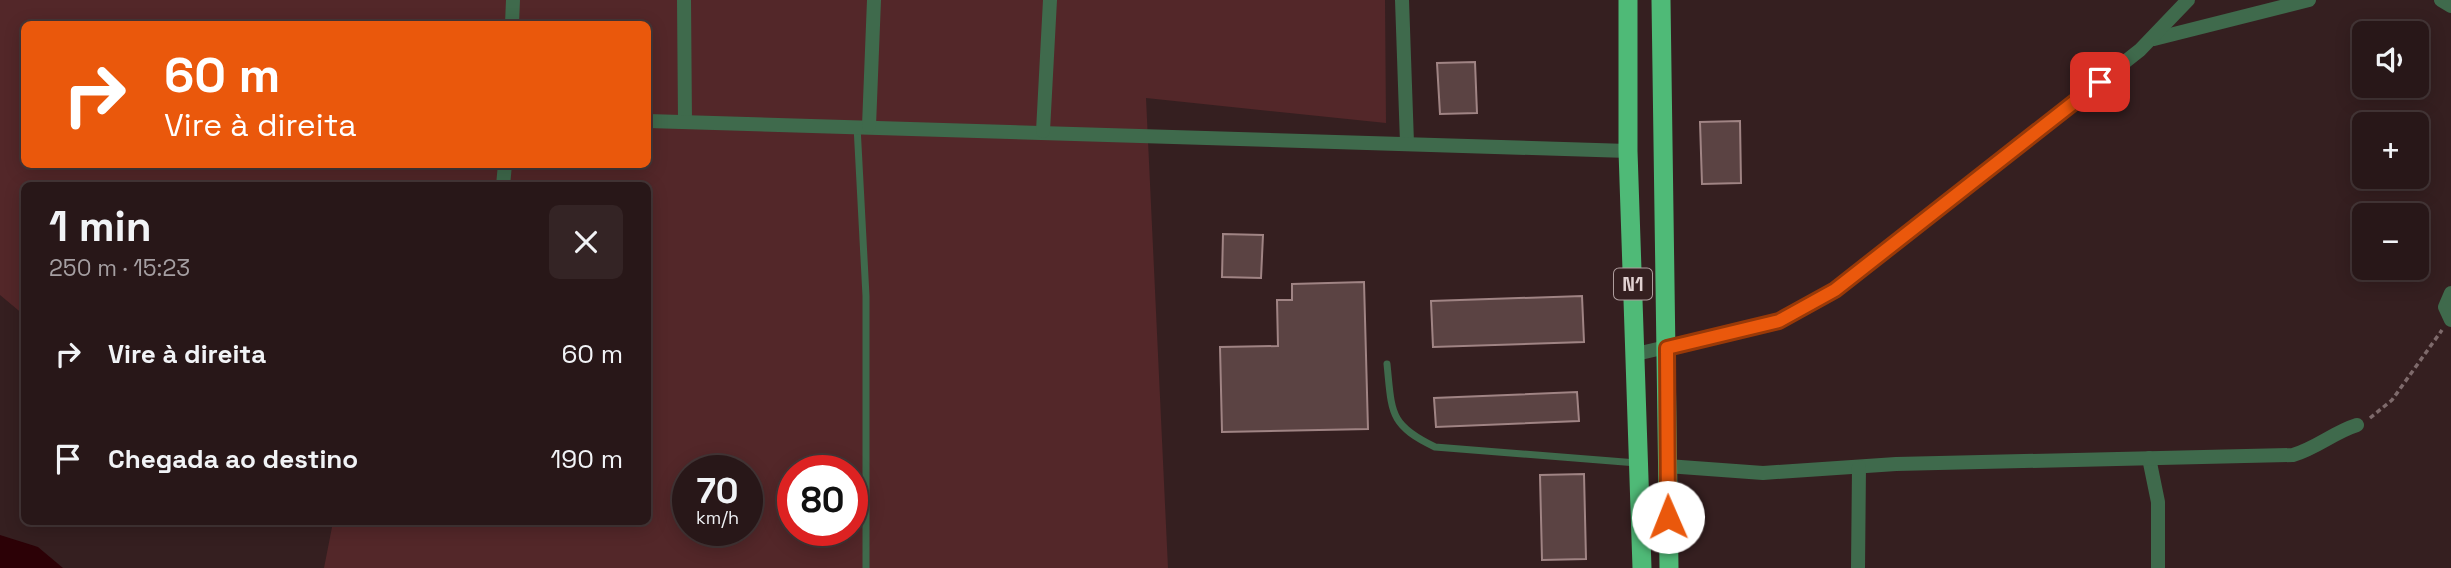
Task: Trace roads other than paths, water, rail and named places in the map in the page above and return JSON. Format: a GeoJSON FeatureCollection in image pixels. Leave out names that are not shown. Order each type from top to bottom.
{"type":"FeatureCollection","features":[{"type":"Feature","properties":{"kind":"highway","name":"N1"},"geometry":{"type":"LineString","coordinates":[[1628,0],[1628,151],[1642,568]]}},
{"type":"Feature","properties":{"kind":"highway","name":"N1"},"geometry":{"type":"LineString","coordinates":[[1661,0],[1669,568]]}},
{"type":"Feature","properties":{"kind":"street"},"geometry":{"type":"LineString","coordinates":[[512,21],[513,0]]}},
{"type":"Feature","properties":{"kind":"street"},"geometry":{"type":"LineString","coordinates":[[684,0],[685,121]]}},
{"type":"Feature","properties":{"kind":"street"},"geometry":{"type":"LineString","coordinates":[[863,126],[874,0]]}},
{"type":"Feature","properties":{"kind":"street"},"geometry":{"type":"LineString","coordinates":[[1042,131],[1050,0]]}},
{"type":"Feature","properties":{"kind":"street"},"geometry":{"type":"LineString","coordinates":[[1402,0],[1407,143]]}},
{"type":"Feature","properties":{"kind":"street"},"geometry":{"type":"LineString","coordinates":[[1636,354],[1779,321],[1824,298],[1998,164],[2151,40],[2188,0]]}},
{"type":"Feature","properties":{"kind":"street"},"geometry":{"type":"LineString","coordinates":[[2151,40],[2308,0]]}},
{"type":"Feature","properties":{"kind":"street"},"geometry":{"type":"LineString","coordinates":[[2441,0],[2451,6]]}},
{"type":"Feature","properties":{"kind":"street"},"geometry":{"type":"LineString","coordinates":[[651,121],[1628,151]]}},
{"type":"Feature","properties":{"kind":"street"},"geometry":{"type":"LineString","coordinates":[[2450,320],[2445,307],[2451,293]]}},
{"type":"Feature","properties":{"kind":"street"},"geometry":{"type":"LineString","coordinates":[[1667,466],[1763,474],[1859,467],[2293,455],[2309,451],[2343,430],[2357,425]]}},
{"type":"Feature","properties":{"kind":"street"},"geometry":{"type":"LineString","coordinates":[[2150,458],[2158,502],[2158,568]]}},
{"type":"Feature","properties":{"kind":"street"},"geometry":{"type":"LineString","coordinates":[[1858,568],[1859,467]]}},
{"type":"Feature","properties":{"kind":"lane"},"geometry":{"type":"LineString","coordinates":[[863,126],[866,568]]}},
{"type":"Feature","properties":{"kind":"lane"},"geometry":{"type":"LineString","coordinates":[[1387,364],[1390,396],[1399,425],[1409,435],[1435,447],[1639,463]]}}]}
